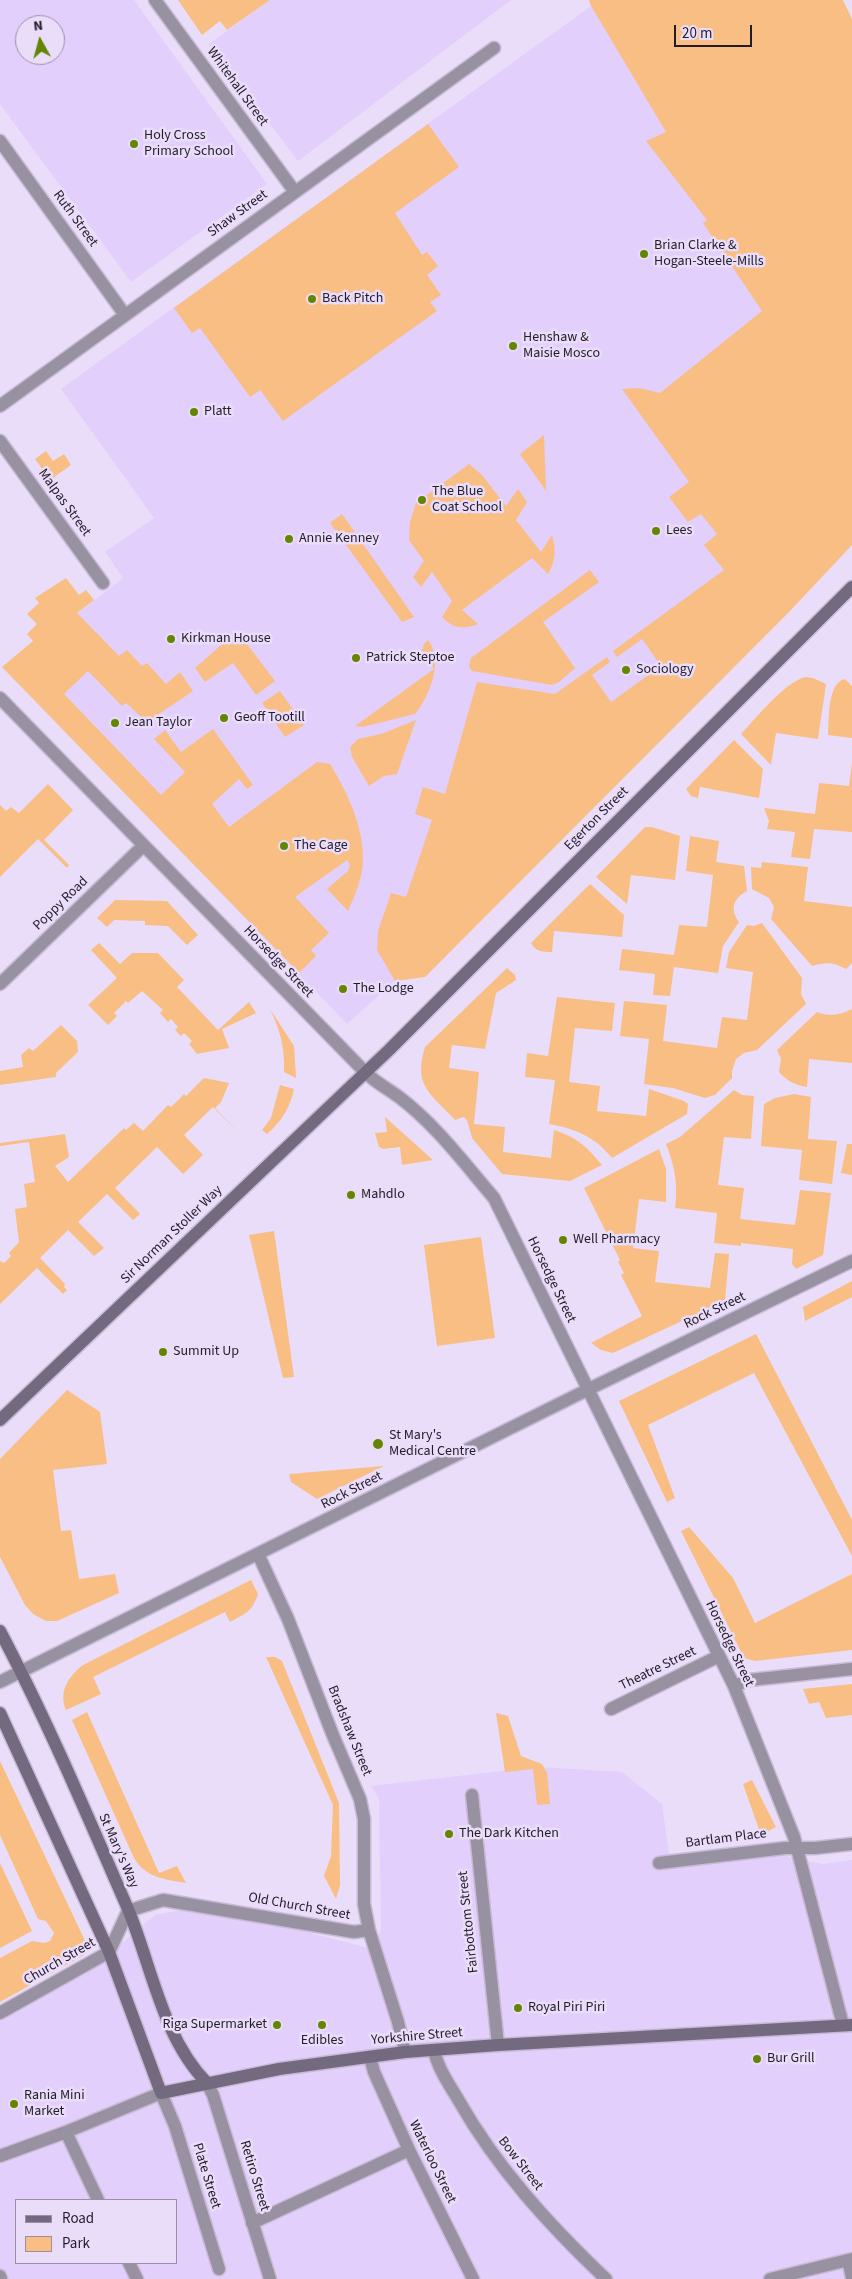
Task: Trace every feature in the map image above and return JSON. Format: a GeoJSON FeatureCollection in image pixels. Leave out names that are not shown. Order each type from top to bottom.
{"type":"FeatureCollection","features":[{"type":"Feature","properties":{"kind":"main road","name":"Egerton Street"},"geometry":{"type":"LineString","coordinates":[[365,1072],[852,587]]}},
{"type":"Feature","properties":{"kind":"main road","name":"Sir Norman Stoller Way"},"geometry":{"type":"LineString","coordinates":[[0,1420],[365,1072]]}},
{"type":"Feature","properties":{"kind":"main road","name":"St Mary's Way"},"geometry":{"type":"LineString","coordinates":[[0,1631],[22,1672],[128,1911],[178,2045],[194,2070],[207,2083]]}},
{"type":"Feature","properties":{"kind":"main road"},"geometry":{"type":"LineString","coordinates":[[0,1713],[34,1783],[108,1952],[161,2093]]}},
{"type":"Feature","properties":{"kind":"main road","name":"Yorkshire Street"},"geometry":{"type":"LineString","coordinates":[[161,2093],[207,2083],[405,2052],[848,2025]]}},
{"type":"Feature","properties":{"kind":"street","name":"Whitehall Street"},"geometry":{"type":"LineString","coordinates":[[156,0],[295,192]]}},
{"type":"Feature","properties":{"kind":"street","name":"Shaw Street"},"geometry":{"type":"LineString","coordinates":[[0,406],[494,48]]}},
{"type":"Feature","properties":{"kind":"street","name":"Ruth Street"},"geometry":{"type":"LineString","coordinates":[[0,141],[125,315]]}},
{"type":"Feature","properties":{"kind":"street","name":"Malpas Street"},"geometry":{"type":"LineString","coordinates":[[0,441],[103,583]]}},
{"type":"Feature","properties":{"kind":"street","name":"Horsedge Street"},"geometry":{"type":"LineString","coordinates":[[0,698],[379,1086],[398,1097],[440,1134],[494,1198],[734,1686],[797,1849],[848,2025]]}},
{"type":"Feature","properties":{"kind":"street","name":"Poppy Road"},"geometry":{"type":"LineString","coordinates":[[0,984],[143,846]]}},
{"type":"Feature","properties":{"kind":"street","name":"Rock Street"},"geometry":{"type":"LineString","coordinates":[[0,1682],[589,1389],[852,1261]]}},
{"type":"Feature","properties":{"kind":"street","name":"Bradshaw Street"},"geometry":{"type":"LineString","coordinates":[[258,1554],[288,1619],[360,1799],[364,1819],[364,1904],[369,1930]]}},
{"type":"Feature","properties":{"kind":"street","name":"Theatre Street"},"geometry":{"type":"LineString","coordinates":[[611,1709],[719,1656]]}},
{"type":"Feature","properties":{"kind":"street"},"geometry":{"type":"LineString","coordinates":[[734,1686],[750,1680],[852,1669]]}},
{"type":"Feature","properties":{"kind":"street","name":"Fairbottom Street"},"geometry":{"type":"LineString","coordinates":[[472,1795],[498,2045]]}},
{"type":"Feature","properties":{"kind":"street","name":"Bartlam Place"},"geometry":{"type":"LineString","coordinates":[[659,1863],[785,1848],[797,1849],[852,1844]]}},
{"type":"Feature","properties":{"kind":"street","name":"Old Church Street"},"geometry":{"type":"LineString","coordinates":[[128,1911],[163,1900],[354,1932],[369,1930]]}},
{"type":"Feature","properties":{"kind":"street"},"geometry":{"type":"LineString","coordinates":[[108,1952],[128,1911]]}},
{"type":"Feature","properties":{"kind":"street"},"geometry":{"type":"LineString","coordinates":[[369,1930],[398,2022],[405,2052]]}},
{"type":"Feature","properties":{"kind":"street","name":"Church Street"},"geometry":{"type":"LineString","coordinates":[[0,2013],[108,1952]]}},
{"type":"Feature","properties":{"kind":"street","name":"Bow Street"},"geometry":{"type":"LineString","coordinates":[[434,2050],[437,2064],[477,2132],[529,2201],[606,2279]]}},
{"type":"Feature","properties":{"kind":"street","name":"Waterloo Street"},"geometry":{"type":"LineString","coordinates":[[370,2057],[374,2072],[409,2150],[473,2279]]}},
{"type":"Feature","properties":{"kind":"street","name":"Retiro Street"},"geometry":{"type":"LineString","coordinates":[[207,2083],[213,2094],[270,2279]]}},
{"type":"Feature","properties":{"kind":"street","name":"Yorkshire Street"},"geometry":{"type":"LineString","coordinates":[[0,2156],[66,2132],[161,2093]]}},
{"type":"Feature","properties":{"kind":"street","name":"Plate Street"},"geometry":{"type":"LineString","coordinates":[[161,2093],[175,2126],[219,2269]]}},
{"type":"Feature","properties":{"kind":"street"},"geometry":{"type":"LineString","coordinates":[[66,2132],[98,2199]]}},
{"type":"Feature","properties":{"kind":"street"},"geometry":{"type":"LineString","coordinates":[[252,2223],[409,2150]]}},
{"type":"Feature","properties":{"kind":"street"},"geometry":{"type":"LineString","coordinates":[[770,2279],[850,2259],[852,2278]]}},
{"type":"Feature","properties":{"kind":"street"},"geometry":{"type":"LineString","coordinates":[[130,2264],[137,2279]]}},
{"type":"Feature","properties":{"kind":"shaded area","name":"Holy Cross Primary School"},"geometry":{"type":"Polygon","coordinates":[[[0,0],[134,0],[267,184],[131,282],[0,104],[0,0]]]}},
{"type":"Feature","properties":{"kind":"shaded area"},"geometry":{"type":"Polygon","coordinates":[[[270,0],[511,0],[298,161],[209,44],[270,0]]]}},
{"type":"Feature","properties":{"kind":"shaded area","name":"The Blue Coat School"},"geometry":{"type":"Polygon","coordinates":[[[591,6],[763,292],[789,612],[425,977],[395,981],[347,1024],[5,669],[123,578],[105,552],[154,518],[61,389],[591,6]]]}},
{"type":"Feature","properties":{"kind":"shaded area"},"geometry":{"type":"Polygon","coordinates":[[[537,1767],[622,1772],[662,1804],[669,1854],[756,1844],[789,1857],[823,1864],[852,1860],[852,2279],[0,2279],[0,2019],[86,1973],[155,1915],[181,1910],[257,1919],[372,1949],[381,1930],[379,1799],[371,1786],[537,1767]]]}},
{"type":"Feature","properties":{"kind":"green space"},"geometry":{"type":"Polygon","coordinates":[[[178,0],[270,0],[227,30],[220,21],[202,35],[178,0]]]}},
{"type":"Feature","properties":{"kind":"green space"},"geometry":{"type":"Polygon","coordinates":[[[589,0],[843,0],[852,19],[852,545],[789,612],[425,977],[395,981],[377,950],[378,931],[391,893],[406,897],[432,820],[415,814],[423,787],[445,794],[477,682],[555,694],[607,657],[610,662],[592,675],[611,702],[661,666],[642,639],[617,657],[613,651],[724,570],[704,545],[717,534],[701,514],[688,522],[669,497],[689,482],[622,389],[639,388],[660,393],[762,311],[703,223],[707,220],[646,141],[666,132],[589,0]]]}},
{"type":"Feature","properties":{"kind":"green space","name":"Back Pitch"},"geometry":{"type":"Polygon","coordinates":[[[428,124],[459,167],[395,213],[422,255],[427,252],[438,266],[427,275],[441,295],[430,302],[437,311],[283,421],[260,390],[250,397],[200,328],[192,333],[174,308],[428,124]]]}},
{"type":"Feature","properties":{"kind":"green space"},"geometry":{"type":"Polygon","coordinates":[[[544,435],[546,491],[520,454],[544,435]]]}},
{"type":"Feature","properties":{"kind":"green space"},"geometry":{"type":"Polygon","coordinates":[[[46,451],[53,461],[64,454],[71,465],[50,480],[35,459],[46,451]]]}},
{"type":"Feature","properties":{"kind":"green space"},"geometry":{"type":"Polygon","coordinates":[[[469,464],[482,475],[506,506],[518,489],[527,502],[516,520],[541,552],[552,535],[554,555],[553,564],[548,574],[532,558],[462,610],[478,624],[458,627],[450,624],[442,617],[452,601],[432,572],[421,587],[413,577],[424,561],[409,540],[410,522],[416,503],[469,464]]]}},
{"type":"Feature","properties":{"kind":"green space"},"geometry":{"type":"Polygon","coordinates":[[[342,514],[414,617],[402,622],[330,523],[342,514]]]}},
{"type":"Feature","properties":{"kind":"green space"},"geometry":{"type":"Polygon","coordinates":[[[590,570],[599,582],[543,622],[575,668],[559,682],[552,685],[472,671],[469,667],[471,658],[590,570]]]}},
{"type":"Feature","properties":{"kind":"green space"},"geometry":{"type":"Polygon","coordinates":[[[66,578],[79,595],[86,590],[94,600],[77,613],[119,656],[127,650],[142,666],[147,663],[166,684],[180,672],[193,691],[147,722],[126,703],[122,706],[88,671],[64,694],[161,795],[185,772],[154,739],[165,730],[181,752],[213,729],[253,785],[247,789],[239,779],[212,804],[229,827],[317,762],[330,764],[348,797],[357,821],[362,846],[363,866],[358,886],[348,911],[327,889],[348,871],[350,865],[347,860],[295,897],[329,933],[311,950],[316,956],[299,973],[2,667],[33,641],[27,634],[37,624],[27,614],[39,603],[35,598],[66,578]]]}},
{"type":"Feature","properties":{"kind":"green space"},"geometry":{"type":"Polygon","coordinates":[[[237,631],[275,681],[256,695],[233,663],[205,682],[195,668],[237,631]]]}},
{"type":"Feature","properties":{"kind":"green space"},"geometry":{"type":"Polygon","coordinates":[[[428,640],[433,648],[435,668],[430,688],[415,714],[362,727],[355,726],[434,669],[422,650],[428,640]]]}},
{"type":"Feature","properties":{"kind":"green space"},"geometry":{"type":"Polygon","coordinates":[[[805,677],[813,678],[826,684],[818,739],[776,733],[771,765],[741,734],[780,693],[797,680],[805,677]]]}},
{"type":"Feature","properties":{"kind":"green space"},"geometry":{"type":"Polygon","coordinates":[[[845,679],[852,686],[852,738],[828,735],[832,695],[839,682],[845,679]]]}},
{"type":"Feature","properties":{"kind":"green space"},"geometry":{"type":"Polygon","coordinates":[[[280,691],[304,725],[285,737],[262,703],[280,691]]]}},
{"type":"Feature","properties":{"kind":"green space"},"geometry":{"type":"Polygon","coordinates":[[[416,720],[397,774],[384,776],[369,786],[352,757],[350,747],[358,739],[381,734],[416,720]]]}},
{"type":"Feature","properties":{"kind":"green space"},"geometry":{"type":"Polygon","coordinates":[[[734,740],[763,769],[759,798],[700,787],[698,798],[691,796],[686,789],[734,740]]]}},
{"type":"Feature","properties":{"kind":"green space"},"geometry":{"type":"Polygon","coordinates":[[[852,763],[852,832],[814,829],[810,859],[791,857],[795,832],[767,829],[769,821],[764,808],[815,814],[819,783],[849,786],[852,763]]]}},
{"type":"Feature","properties":{"kind":"green space"},"geometry":{"type":"Polygon","coordinates":[[[48,784],[73,810],[44,840],[69,865],[67,868],[38,839],[0,877],[0,805],[6,811],[11,807],[19,813],[48,784]]]}},
{"type":"Feature","properties":{"kind":"green space"},"geometry":{"type":"Polygon","coordinates":[[[645,827],[652,827],[680,836],[675,880],[631,875],[627,904],[596,877],[645,827]]]}},
{"type":"Feature","properties":{"kind":"green space"},"geometry":{"type":"Polygon","coordinates":[[[690,836],[719,841],[716,862],[744,866],[747,891],[734,904],[734,912],[739,922],[723,946],[718,973],[674,967],[670,996],[653,995],[655,974],[619,970],[622,949],[674,955],[679,925],[707,927],[713,875],[686,871],[690,836]]]}},
{"type":"Feature","properties":{"kind":"green space"},"geometry":{"type":"Polygon","coordinates":[[[762,862],[808,867],[804,901],[852,907],[852,963],[846,969],[829,963],[812,966],[771,919],[774,907],[769,898],[752,889],[751,867],[761,868],[762,862]]]}},
{"type":"Feature","properties":{"kind":"green space"},"geometry":{"type":"Polygon","coordinates":[[[590,884],[624,915],[622,937],[554,931],[552,952],[537,950],[531,943],[590,884]]]}},
{"type":"Feature","properties":{"kind":"green space"},"geometry":{"type":"Polygon","coordinates":[[[115,900],[167,901],[198,935],[187,945],[168,926],[145,925],[145,921],[114,920],[107,927],[97,918],[115,900]]]}},
{"type":"Feature","properties":{"kind":"green space"},"geometry":{"type":"Polygon","coordinates":[[[762,923],[802,978],[801,994],[806,1004],[757,1050],[744,1053],[736,1059],[732,1078],[715,1095],[705,1098],[673,1088],[644,1084],[649,1039],[620,1036],[624,1001],[667,1005],[663,1041],[717,1048],[722,1017],[747,1020],[753,972],[726,968],[729,952],[747,925],[754,926],[762,923]]]}},
{"type":"Feature","properties":{"kind":"green space"},"geometry":{"type":"Polygon","coordinates":[[[99,943],[120,964],[132,953],[158,953],[184,980],[177,987],[218,1030],[249,1002],[256,1013],[222,1029],[229,1048],[197,1054],[189,1044],[192,1041],[184,1033],[181,1036],[175,1030],[178,1027],[171,1019],[168,1022],[160,1013],[163,1010],[142,991],[128,1003],[126,1001],[114,1013],[117,1016],[108,1025],[88,1005],[117,978],[91,950],[99,943]]]}},
{"type":"Feature","properties":{"kind":"green space"},"geometry":{"type":"Polygon","coordinates":[[[507,968],[515,975],[516,980],[496,993],[485,1049],[452,1045],[449,1068],[479,1072],[474,1124],[505,1127],[503,1152],[551,1158],[554,1130],[581,1143],[602,1165],[570,1181],[502,1174],[472,1138],[467,1120],[463,1117],[455,1120],[431,1095],[423,1080],[421,1071],[425,1047],[507,968]]]}},
{"type":"Feature","properties":{"kind":"green space"},"geometry":{"type":"Polygon","coordinates":[[[557,997],[615,1003],[612,1031],[575,1028],[569,1082],[600,1086],[597,1111],[646,1116],[649,1089],[684,1101],[688,1104],[687,1114],[612,1158],[598,1144],[584,1135],[568,1128],[549,1124],[555,1080],[525,1077],[527,1053],[548,1056],[557,997]]]}},
{"type":"Feature","properties":{"kind":"green space"},"geometry":{"type":"Polygon","coordinates":[[[270,1009],[294,1046],[296,1078],[284,1072],[284,1055],[281,1039],[270,1009]]]}},
{"type":"Feature","properties":{"kind":"green space"},"geometry":{"type":"Polygon","coordinates":[[[852,1009],[852,1063],[809,1059],[807,1087],[791,1082],[779,1072],[781,1059],[777,1050],[817,1012],[835,1015],[852,1009]]]}},
{"type":"Feature","properties":{"kind":"green space"},"geometry":{"type":"Polygon","coordinates":[[[61,1025],[77,1041],[78,1052],[56,1073],[56,1077],[0,1085],[0,1071],[23,1067],[21,1055],[29,1048],[33,1051],[61,1025]]]}},
{"type":"Feature","properties":{"kind":"green space"},"geometry":{"type":"Polygon","coordinates":[[[204,1078],[229,1083],[221,1102],[215,1108],[240,1134],[213,1107],[184,1135],[203,1155],[183,1174],[157,1147],[115,1188],[140,1214],[133,1220],[107,1194],[78,1222],[104,1248],[94,1256],[68,1230],[40,1258],[65,1284],[64,1287],[67,1290],[63,1294],[37,1268],[0,1304],[0,1261],[4,1263],[11,1256],[9,1253],[19,1242],[15,1209],[27,1207],[24,1184],[35,1182],[29,1142],[0,1146],[0,1143],[65,1134],[69,1157],[55,1166],[68,1182],[124,1128],[126,1130],[134,1123],[143,1131],[168,1105],[171,1107],[184,1094],[186,1096],[204,1078]]]}},
{"type":"Feature","properties":{"kind":"green space"},"geometry":{"type":"Polygon","coordinates":[[[280,1085],[294,1089],[284,1114],[277,1125],[267,1134],[262,1130],[271,1118],[280,1085]]]}},
{"type":"Feature","properties":{"kind":"green space"},"geometry":{"type":"Polygon","coordinates":[[[734,1090],[742,1095],[754,1096],[751,1139],[724,1137],[718,1185],[744,1188],[740,1219],[795,1225],[800,1190],[831,1193],[823,1255],[796,1269],[792,1264],[793,1249],[741,1243],[741,1246],[714,1243],[717,1213],[675,1208],[675,1176],[666,1144],[680,1137],[734,1090]]]}},
{"type":"Feature","properties":{"kind":"green space"},"geometry":{"type":"Polygon","coordinates":[[[794,1094],[811,1097],[808,1139],[837,1141],[832,1184],[799,1180],[802,1150],[761,1146],[764,1104],[775,1098],[794,1094]]]}},
{"type":"Feature","properties":{"kind":"green space"},"geometry":{"type":"Polygon","coordinates":[[[385,1117],[433,1160],[402,1165],[400,1147],[383,1149],[379,1147],[375,1133],[387,1132],[385,1117]]]}},
{"type":"Feature","properties":{"kind":"green space"},"geometry":{"type":"Polygon","coordinates":[[[847,1144],[852,1144],[852,1175],[841,1173],[847,1144]]]}},
{"type":"Feature","properties":{"kind":"green space"},"geometry":{"type":"Polygon","coordinates":[[[659,1149],[666,1169],[666,1202],[639,1199],[633,1248],[659,1251],[655,1282],[710,1288],[715,1253],[729,1254],[725,1301],[613,1353],[601,1350],[591,1343],[642,1316],[621,1275],[624,1273],[618,1262],[620,1260],[584,1188],[659,1149]]]}},
{"type":"Feature","properties":{"kind":"green space"},"geometry":{"type":"Polygon","coordinates":[[[274,1231],[294,1377],[283,1378],[249,1235],[274,1231]]]}},
{"type":"Feature","properties":{"kind":"green space"},"geometry":{"type":"Polygon","coordinates":[[[481,1237],[495,1338],[437,1346],[424,1245],[481,1237]]]}},
{"type":"Feature","properties":{"kind":"green space"},"geometry":{"type":"Polygon","coordinates":[[[852,1281],[852,1297],[805,1321],[803,1307],[852,1281]]]}},
{"type":"Feature","properties":{"kind":"green space"},"geometry":{"type":"Polygon","coordinates":[[[756,1334],[852,1520],[852,1556],[754,1373],[648,1425],[675,1498],[667,1502],[619,1401],[756,1334]]]}},
{"type":"Feature","properties":{"kind":"green space"},"geometry":{"type":"Polygon","coordinates":[[[67,1390],[100,1412],[107,1464],[53,1470],[61,1531],[71,1530],[79,1579],[115,1574],[119,1593],[57,1621],[46,1621],[33,1614],[25,1605],[0,1557],[0,1459],[67,1390]]]}},
{"type":"Feature","properties":{"kind":"green space"},"geometry":{"type":"Polygon","coordinates":[[[384,1466],[317,1499],[291,1482],[289,1474],[384,1466]]]}},
{"type":"Feature","properties":{"kind":"green space"},"geometry":{"type":"Polygon","coordinates":[[[689,1527],[733,1578],[755,1623],[852,1574],[852,1650],[755,1661],[744,1658],[681,1531],[689,1527]]]}},
{"type":"Feature","properties":{"kind":"green space"},"geometry":{"type":"Polygon","coordinates":[[[251,1580],[258,1594],[251,1608],[244,1614],[230,1622],[225,1612],[93,1677],[101,1694],[66,1710],[63,1696],[66,1684],[83,1665],[251,1580]]]}},
{"type":"Feature","properties":{"kind":"green space"},"geometry":{"type":"Polygon","coordinates":[[[266,1657],[275,1657],[282,1661],[339,1803],[340,1885],[336,1899],[324,1876],[331,1856],[333,1805],[266,1657]]]}},
{"type":"Feature","properties":{"kind":"green space"},"geometry":{"type":"Polygon","coordinates":[[[852,1684],[852,1715],[826,1718],[819,1702],[809,1704],[803,1689],[852,1684]]]}},
{"type":"Feature","properties":{"kind":"green space"},"geometry":{"type":"Polygon","coordinates":[[[87,1712],[159,1873],[177,1866],[186,1883],[163,1879],[150,1874],[134,1858],[72,1720],[87,1712]]]}},
{"type":"Feature","properties":{"kind":"green space"},"geometry":{"type":"Polygon","coordinates":[[[496,1713],[508,1716],[521,1756],[542,1764],[547,1773],[550,1804],[537,1805],[533,1769],[505,1772],[496,1713]]]}},
{"type":"Feature","properties":{"kind":"green space"},"geometry":{"type":"Polygon","coordinates":[[[0,1761],[88,1947],[84,1955],[0,2002],[0,1958],[32,1941],[44,1943],[50,1941],[54,1933],[46,1921],[38,1919],[0,1835],[0,1761]]]}},
{"type":"Feature","properties":{"kind":"green space"},"geometry":{"type":"Polygon","coordinates":[[[752,1780],[776,1827],[761,1835],[743,1784],[752,1780]]]}},
{"type":"Feature","properties":{"kind":"green space"},"geometry":{"type":"Polygon","coordinates":[[[0,1863],[32,1931],[0,1948],[0,1863]]]}},
{"type":"Feature","properties":{"kind":"place","name":"Holy Cross Primary School"},"geometry":{"type":"Point","coordinates":[134,144]}},
{"type":"Feature","properties":{"kind":"place","name":"Brian Clarke & Hogan-Steele-Mills"},"geometry":{"type":"Point","coordinates":[644,254]}},
{"type":"Feature","properties":{"kind":"place","name":"Back Pitch"},"geometry":{"type":"Point","coordinates":[312,299]}},
{"type":"Feature","properties":{"kind":"place","name":"Henshaw & Maisie Mosco"},"geometry":{"type":"Point","coordinates":[513,346]}},
{"type":"Feature","properties":{"kind":"place","name":"Platt"},"geometry":{"type":"Point","coordinates":[194,412]}},
{"type":"Feature","properties":{"kind":"place","name":"The Blue Coat School"},"geometry":{"type":"Point","coordinates":[422,500]}},
{"type":"Feature","properties":{"kind":"place","name":"Lees"},"geometry":{"type":"Point","coordinates":[656,531]}},
{"type":"Feature","properties":{"kind":"place","name":"Annie Kenney"},"geometry":{"type":"Point","coordinates":[289,539]}},
{"type":"Feature","properties":{"kind":"place","name":"Kirkman House"},"geometry":{"type":"Point","coordinates":[171,639]}},
{"type":"Feature","properties":{"kind":"place","name":"Patrick Steptoe"},"geometry":{"type":"Point","coordinates":[356,658]}},
{"type":"Feature","properties":{"kind":"place","name":"Sociology"},"geometry":{"type":"Point","coordinates":[626,670]}},
{"type":"Feature","properties":{"kind":"place","name":"Geoff Tootill"},"geometry":{"type":"Point","coordinates":[224,718]}},
{"type":"Feature","properties":{"kind":"place","name":"Jean Taylor"},"geometry":{"type":"Point","coordinates":[115,723]}},
{"type":"Feature","properties":{"kind":"place","name":"The Cage"},"geometry":{"type":"Point","coordinates":[284,846]}},
{"type":"Feature","properties":{"kind":"place","name":"The Lodge"},"geometry":{"type":"Point","coordinates":[343,989]}},
{"type":"Feature","properties":{"kind":"place","name":"Mahdlo"},"geometry":{"type":"Point","coordinates":[351,1195]}},
{"type":"Feature","properties":{"kind":"place","name":"Well Pharmacy"},"geometry":{"type":"Point","coordinates":[563,1240]}},
{"type":"Feature","properties":{"kind":"place","name":"Summit Up"},"geometry":{"type":"Point","coordinates":[163,1352]}},
{"type":"Feature","properties":{"kind":"place","name":"St Mary's Medical Centre"},"geometry":{"type":"Point","coordinates":[378,1444]}},
{"type":"Feature","properties":{"kind":"place","name":"The Dark Kitchen"},"geometry":{"type":"Point","coordinates":[449,1834]}},
{"type":"Feature","properties":{"kind":"place","name":"Royal Piri Piri"},"geometry":{"type":"Point","coordinates":[518,2008]}},
{"type":"Feature","properties":{"kind":"place","name":"Riga Supermarket"},"geometry":{"type":"Point","coordinates":[277,2025]}},
{"type":"Feature","properties":{"kind":"place","name":"Edibles"},"geometry":{"type":"Point","coordinates":[322,2025]}},
{"type":"Feature","properties":{"kind":"place","name":"Bur Grill"},"geometry":{"type":"Point","coordinates":[757,2059]}},
{"type":"Feature","properties":{"kind":"place","name":"Rania Mini Market"},"geometry":{"type":"Point","coordinates":[14,2104]}}]}
